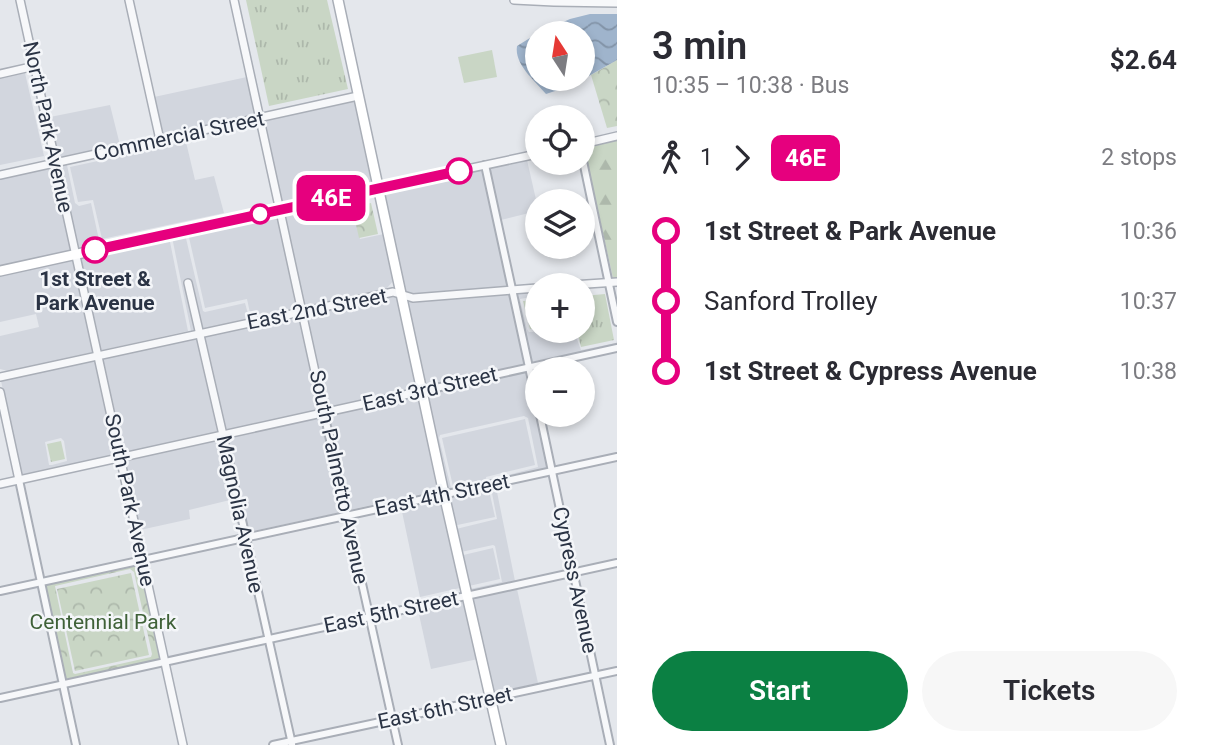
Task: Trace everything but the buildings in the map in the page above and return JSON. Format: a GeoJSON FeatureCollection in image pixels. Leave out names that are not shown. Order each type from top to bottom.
{"type":"FeatureCollection","features":[{"type":"Feature","properties":{"kind":"main road"},"geometry":{"type":"LineString","coordinates":[[338,0],[501,745]]}},
{"type":"Feature","properties":{"kind":"main road"},"geometry":{"type":"LineString","coordinates":[[0,271],[378,188]]}},
{"type":"Feature","properties":{"kind":"street","name":"North Park Avenue"},"geometry":{"type":"LineString","coordinates":[[20,0],[76,254]]}},
{"type":"Feature","properties":{"kind":"street"},"geometry":{"type":"LineString","coordinates":[[129,0],[160,140]]}},
{"type":"Feature","properties":{"kind":"street","name":"South Palmetto Avenue"},"geometry":{"type":"LineString","coordinates":[[234,0],[398,745]]}},
{"type":"Feature","properties":{"kind":"street"},"geometry":{"type":"LineString","coordinates":[[514,0],[617,3]]}},
{"type":"Feature","properties":{"kind":"street"},"geometry":{"type":"LineString","coordinates":[[0,74],[35,66]]}},
{"type":"Feature","properties":{"kind":"street","name":"Commercial Street"},"geometry":{"type":"LineString","coordinates":[[0,175],[358,96]]}},
{"type":"Feature","properties":{"kind":"street"},"geometry":{"type":"LineString","coordinates":[[595,141],[617,136]]}},
{"type":"Feature","properties":{"kind":"street"},"geometry":{"type":"LineString","coordinates":[[378,188],[525,157]]}},
{"type":"Feature","properties":{"kind":"street"},"geometry":{"type":"LineString","coordinates":[[485,165],[527,357]]}},
{"type":"Feature","properties":{"kind":"street"},"geometry":{"type":"LineString","coordinates":[[586,175],[617,322]]}},
{"type":"Feature","properties":{"kind":"street","name":"South Park Avenue"},"geometry":{"type":"LineString","coordinates":[[76,254],[183,745]]}},
{"type":"Feature","properties":{"kind":"street"},"geometry":{"type":"LineString","coordinates":[[595,284],[617,282]]}},
{"type":"Feature","properties":{"kind":"street","name":"Magnolia Avenue"},"geometry":{"type":"LineString","coordinates":[[188,283],[292,743]]}},
{"type":"Feature","properties":{"kind":"street","name":"East 2nd Street"},"geometry":{"type":"LineString","coordinates":[[0,377],[393,292],[413,298],[525,288]]}},
{"type":"Feature","properties":{"kind":"street","name":"East 3rd Street"},"geometry":{"type":"LineString","coordinates":[[575,357],[617,348]]}},
{"type":"Feature","properties":{"kind":"street","name":"East 3rd Street"},"geometry":{"type":"LineString","coordinates":[[0,484],[525,368]]}},
{"type":"Feature","properties":{"kind":"street"},"geometry":{"type":"LineString","coordinates":[[0,392],[76,745]]}},
{"type":"Feature","properties":{"kind":"street","name":"Cypress Avenue"},"geometry":{"type":"LineString","coordinates":[[543,427],[610,745]]}},
{"type":"Feature","properties":{"kind":"street","name":"East 4th Street"},"geometry":{"type":"LineString","coordinates":[[0,591],[617,457]]}},
{"type":"Feature","properties":{"kind":"street","name":"East 5th Street"},"geometry":{"type":"LineString","coordinates":[[0,698],[617,563]]}},
{"type":"Feature","properties":{"kind":"street","name":"East 6th Street"},"geometry":{"type":"LineString","coordinates":[[273,745],[617,671]]}},
{"type":"Feature","properties":{"kind":"shaded area"},"geometry":{"type":"Polygon","coordinates":[[[25,73],[44,156],[0,165],[0,78],[25,73]]]}},
{"type":"Feature","properties":{"kind":"shaded area"},"geometry":{"type":"Polygon","coordinates":[[[247,77],[256,115],[162,135],[154,97],[247,77]]]}},
{"type":"Feature","properties":{"kind":"shaded area"},"geometry":{"type":"Polygon","coordinates":[[[355,101],[373,185],[282,205],[264,121],[355,101]]]}},
{"type":"Feature","properties":{"kind":"shaded area"},"geometry":{"type":"Polygon","coordinates":[[[110,105],[120,145],[59,158],[50,117],[110,105]]]}},
{"type":"Feature","properties":{"kind":"shaded area"},"geometry":{"type":"Polygon","coordinates":[[[186,142],[195,180],[214,176],[224,213],[102,239],[93,200],[78,202],[70,167],[186,142]]]}},
{"type":"Feature","properties":{"kind":"shaded area"},"geometry":{"type":"Polygon","coordinates":[[[525,160],[525,175],[530,175],[534,189],[525,189],[525,214],[501,220],[489,168],[525,160]]]}},
{"type":"Feature","properties":{"kind":"shaded area"},"geometry":{"type":"Polygon","coordinates":[[[67,165],[75,203],[79,206],[91,203],[99,240],[102,242],[224,217],[78,250],[60,166],[67,165]]]}},
{"type":"Feature","properties":{"kind":"shaded area"},"geometry":{"type":"Polygon","coordinates":[[[54,168],[71,251],[0,267],[0,179],[54,168]]]}},
{"type":"Feature","properties":{"kind":"shaded area"},"geometry":{"type":"Polygon","coordinates":[[[482,170],[508,286],[413,294],[404,291],[382,191],[482,170]]]}},
{"type":"Feature","properties":{"kind":"shaded area"},"geometry":{"type":"Polygon","coordinates":[[[350,197],[360,239],[384,234],[394,280],[387,288],[258,316],[250,313],[247,299],[205,308],[188,233],[350,197]]]}},
{"type":"Feature","properties":{"kind":"shaded area"},"geometry":{"type":"Polygon","coordinates":[[[185,234],[203,311],[245,303],[251,318],[202,329],[190,279],[184,281],[195,330],[191,331],[172,237],[185,234]]]}},
{"type":"Feature","properties":{"kind":"shaded area"},"geometry":{"type":"Polygon","coordinates":[[[169,237],[188,331],[8,371],[0,369],[0,336],[39,327],[36,314],[0,322],[0,274],[169,237]]]}},
{"type":"Feature","properties":{"kind":"shaded area"},"geometry":{"type":"Polygon","coordinates":[[[517,293],[525,293],[525,298],[520,299],[525,332],[517,293]]]}},
{"type":"Feature","properties":{"kind":"shaded area"},"geometry":{"type":"Polygon","coordinates":[[[510,294],[524,364],[425,387],[406,300],[414,302],[510,294]]]}},
{"type":"Feature","properties":{"kind":"shaded area"},"geometry":{"type":"Polygon","coordinates":[[[398,298],[418,388],[327,408],[307,315],[398,298]]]}},
{"type":"Feature","properties":{"kind":"shaded area"},"geometry":{"type":"Polygon","coordinates":[[[301,316],[320,410],[225,430],[204,337],[301,316]]]}},
{"type":"Feature","properties":{"kind":"shaded area"},"geometry":{"type":"Polygon","coordinates":[[[197,338],[218,432],[123,453],[103,359],[197,338]]]}},
{"type":"Feature","properties":{"kind":"shaded area"},"geometry":{"type":"Polygon","coordinates":[[[617,341],[617,344],[555,357],[530,357],[527,343],[578,343],[581,350],[617,341]]]}},
{"type":"Feature","properties":{"kind":"shaded area"},"geometry":{"type":"Polygon","coordinates":[[[96,360],[116,455],[22,475],[1,381],[96,360]],[[61,438],[45,442],[49,465],[67,461],[64,441],[61,438]]]}},
{"type":"Feature","properties":{"kind":"shaded area"},"geometry":{"type":"Polygon","coordinates":[[[525,371],[525,416],[440,435],[451,488],[447,489],[426,394],[525,371]]]}},
{"type":"Feature","properties":{"kind":"shaded area"},"geometry":{"type":"Polygon","coordinates":[[[419,396],[440,490],[349,510],[329,416],[419,396]]]}},
{"type":"Feature","properties":{"kind":"shaded area"},"geometry":{"type":"Polygon","coordinates":[[[322,418],[342,512],[248,532],[227,438],[322,418]]]}},
{"type":"Feature","properties":{"kind":"shaded area"},"geometry":{"type":"Polygon","coordinates":[[[525,419],[535,465],[486,477],[495,517],[448,527],[455,557],[493,548],[500,579],[420,597],[401,507],[455,495],[442,438],[525,419]]]}},
{"type":"Feature","properties":{"kind":"shaded area"},"geometry":{"type":"Polygon","coordinates":[[[530,427],[539,427],[548,468],[489,480],[538,467],[530,427]]]}},
{"type":"Feature","properties":{"kind":"shaded area"},"geometry":{"type":"Polygon","coordinates":[[[220,439],[234,499],[189,510],[190,519],[140,530],[125,461],[220,439]]]}},
{"type":"Feature","properties":{"kind":"shaded area"},"geometry":{"type":"Polygon","coordinates":[[[496,487],[515,581],[470,591],[502,582],[495,546],[461,552],[456,529],[497,519],[491,488],[496,487]]]}},
{"type":"Feature","properties":{"kind":"shaded area"},"geometry":{"type":"Polygon","coordinates":[[[517,589],[538,683],[493,693],[472,599],[517,589]]]}},
{"type":"Feature","properties":{"kind":"shaded area"},"geometry":{"type":"Polygon","coordinates":[[[465,600],[478,659],[431,669],[418,610],[465,600]]]}},
{"type":"Feature","properties":{"kind":"green space"},"geometry":{"type":"Polygon","coordinates":[[[246,0],[327,0],[348,89],[269,106],[246,0]]]}},
{"type":"Feature","properties":{"kind":"green space"},"geometry":{"type":"Polygon","coordinates":[[[492,50],[497,77],[464,83],[458,57],[492,50]]]}},
{"type":"Feature","properties":{"kind":"green space"},"geometry":{"type":"Polygon","coordinates":[[[617,60],[617,126],[607,128],[595,88],[595,73],[617,60]]]}},
{"type":"Feature","properties":{"kind":"green space"},"geometry":{"type":"Polygon","coordinates":[[[617,140],[617,278],[613,278],[590,175],[595,175],[595,145],[617,140]]]}},
{"type":"Feature","properties":{"kind":"green space"},"geometry":{"type":"Polygon","coordinates":[[[371,203],[378,234],[359,238],[352,207],[371,203]]]}},
{"type":"Feature","properties":{"kind":"green space"},"geometry":{"type":"Polygon","coordinates":[[[605,294],[614,340],[581,347],[580,343],[595,343],[595,295],[605,294]]]}},
{"type":"Feature","properties":{"kind":"green space"},"geometry":{"type":"Polygon","coordinates":[[[61,441],[65,459],[51,462],[47,444],[61,441]]]}},
{"type":"Feature","properties":{"kind":"green space"},"geometry":{"type":"Polygon","coordinates":[[[141,565],[161,659],[66,679],[46,585],[141,565]],[[130,569],[55,586],[73,673],[151,657],[134,572],[130,569]]]}},
{"type":"Feature","properties":{"kind":"green space","name":"Centennial Park"},"geometry":{"type":"Polygon","coordinates":[[[131,573],[149,655],[75,671],[57,589],[131,573]]]}},
{"type":"Feature","properties":{"kind":"water"},"geometry":{"type":"Polygon","coordinates":[[[590,14],[617,14],[617,60],[595,72],[595,21],[565,21],[590,14]]]}},
{"type":"Feature","properties":{"kind":"water"},"geometry":{"type":"Polygon","coordinates":[[[525,41],[525,70],[517,53],[517,46],[525,41]]]}},
{"type":"Feature","properties":{"kind":"bus line","name":"46E"},"geometry":{"type":"LineString","coordinates":[[95,250],[459,171]]}},
{"type":"Feature","properties":{"kind":"place","name":"1st Street & Park Avenue"},"geometry":{"type":"Point","coordinates":[95,250]}}]}
